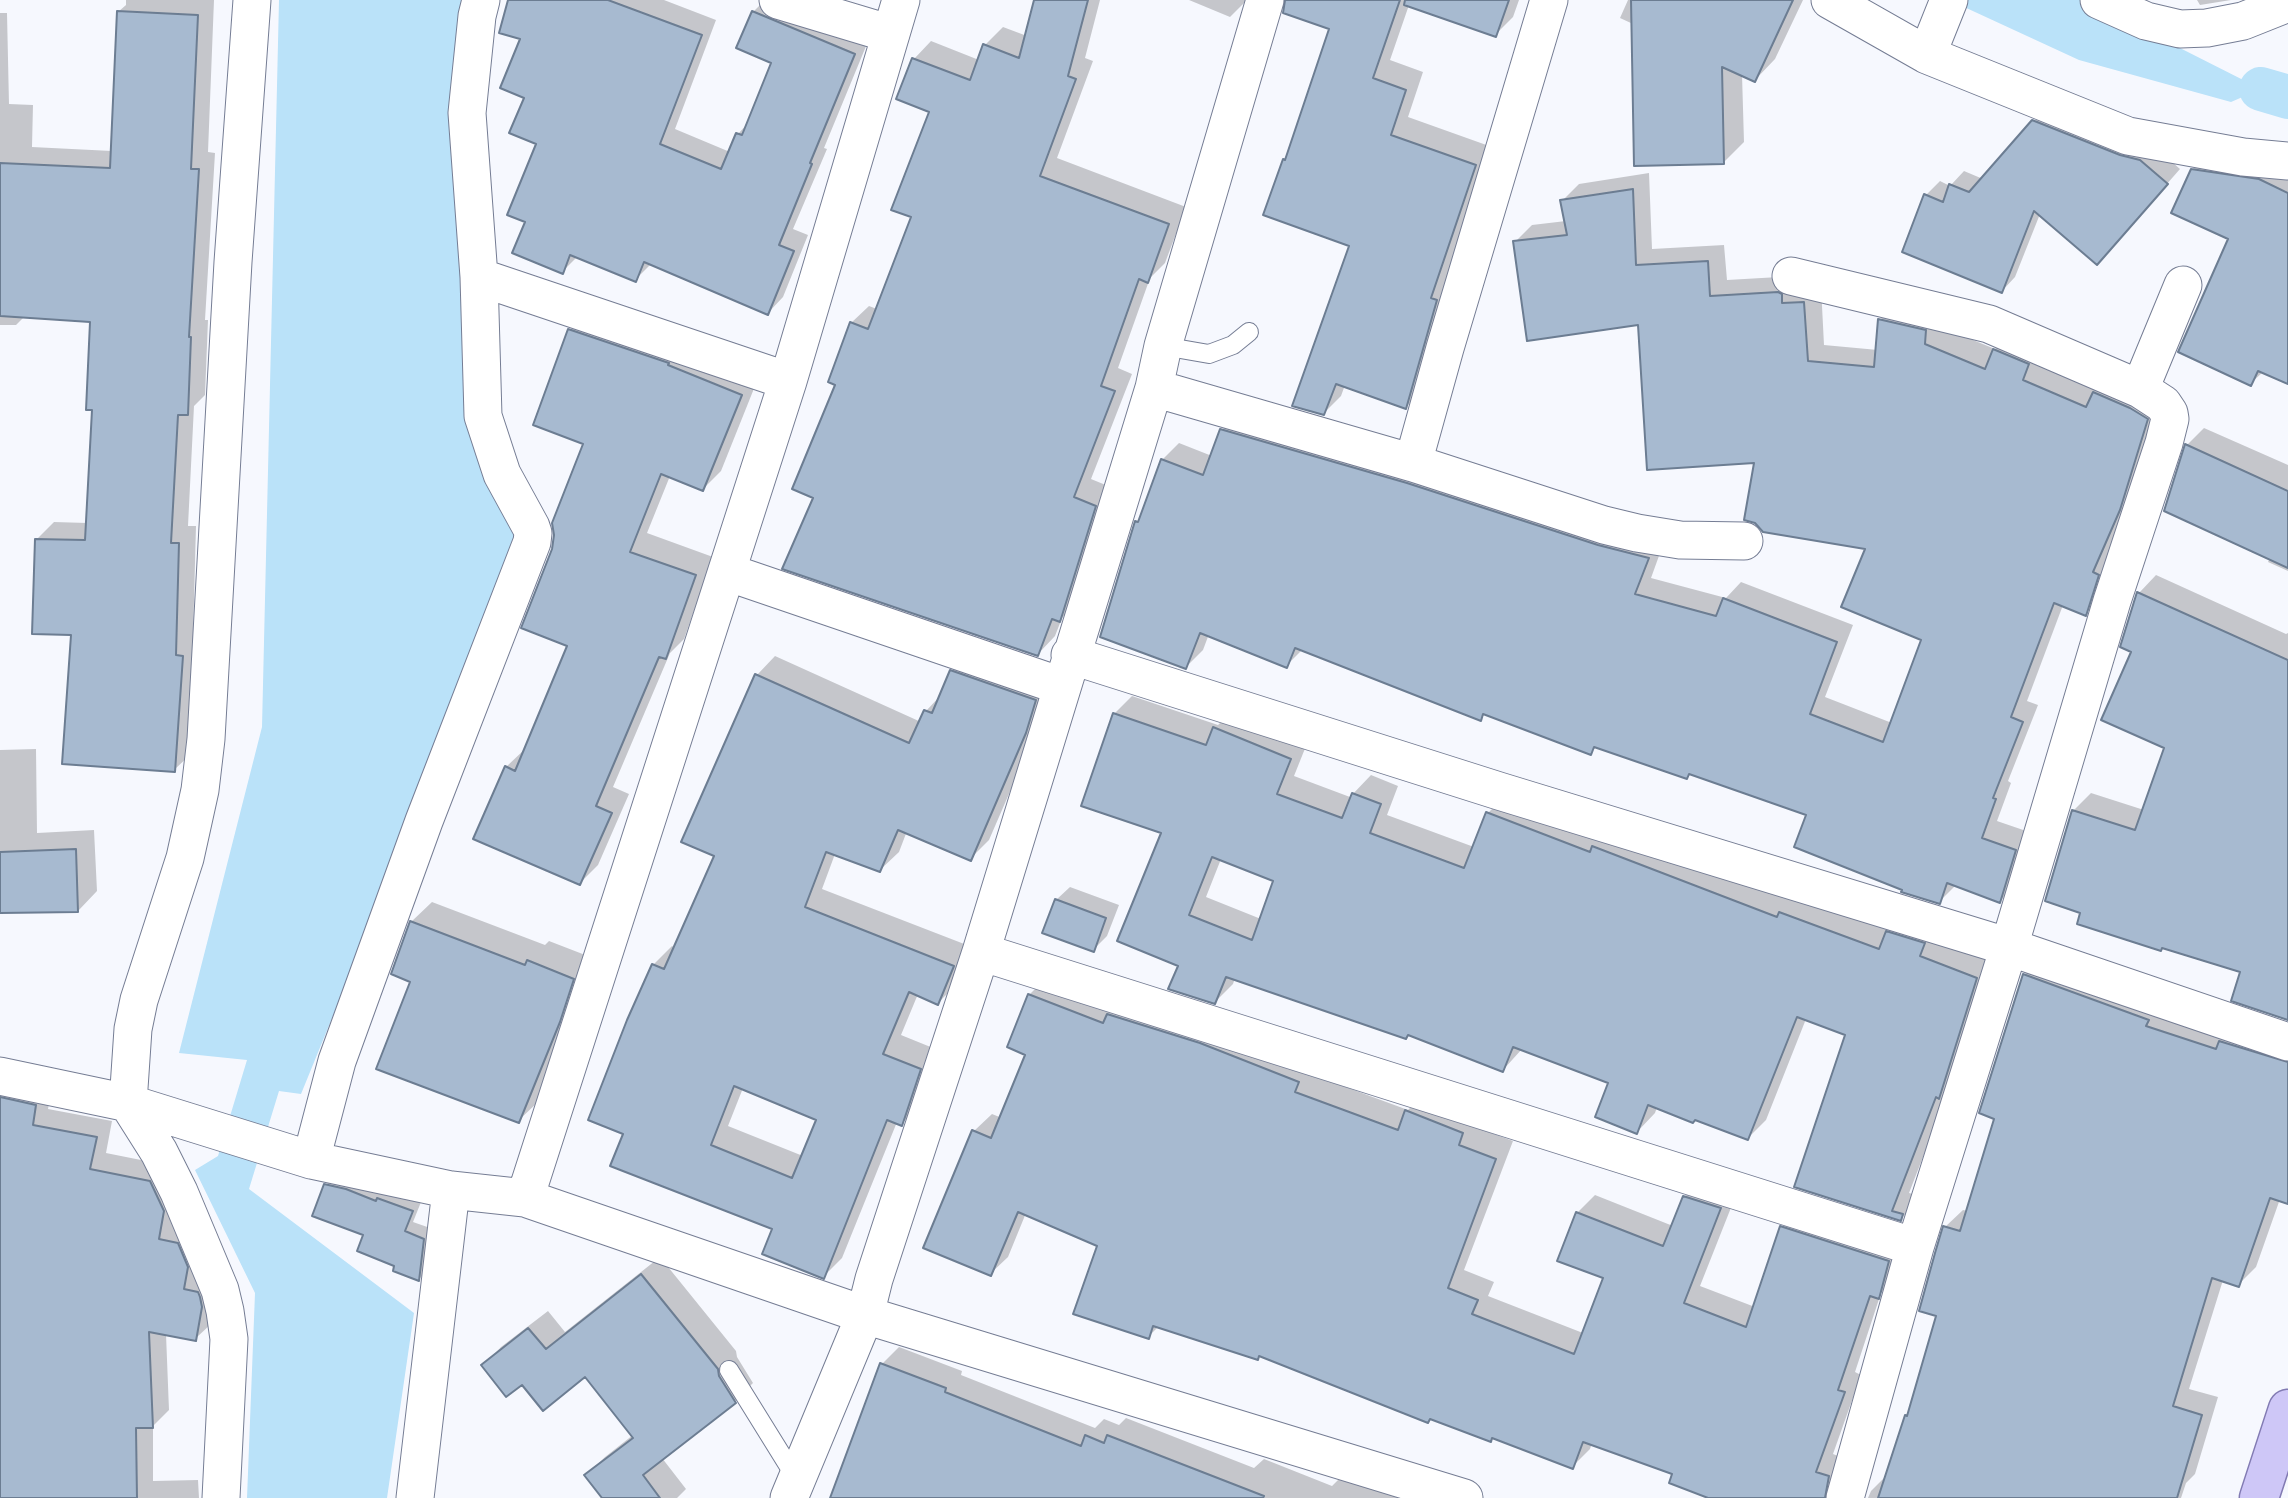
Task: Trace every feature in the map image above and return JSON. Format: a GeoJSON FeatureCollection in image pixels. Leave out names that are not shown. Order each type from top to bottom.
{"type":"FeatureCollection","features":[{"type":"Feature","properties":{"kind":"main road"},"geometry":{"type":"LineString","coordinates":[[2259,1498],[2288,1409]]}},
{"type":"Feature","properties":{"kind":"street"},"geometry":{"type":"LineString","coordinates":[[221,1498],[229,1339],[225,1311],[220,1290],[179,1192],[159,1152],[128,1103],[133,1029],[139,999],[185,858],[200,790],[206,739],[233,262],[252,0]]}},
{"type":"Feature","properties":{"kind":"street"},"geometry":{"type":"LineString","coordinates":[[299,1156],[532,542],[532,530],[502,474],[483,416],[479,277],[467,113],[481,0]]}},
{"type":"Feature","properties":{"kind":"street"},"geometry":{"type":"LineString","coordinates":[[525,1198],[788,381],[896,17],[778,0]]}},
{"type":"Feature","properties":{"kind":"street"},"geometry":{"type":"LineString","coordinates":[[792,1488],[864,1315],[981,952],[1154,388],[1163,346],[1265,0]]}},
{"type":"Feature","properties":{"kind":"street"},"geometry":{"type":"LineString","coordinates":[[1413,463],[1444,348],[1549,0]]}},
{"type":"Feature","properties":{"kind":"street"},"geometry":{"type":"LineString","coordinates":[[1830,0],[2128,136],[2243,157],[2288,161]]}},
{"type":"Feature","properties":{"kind":"street"},"geometry":{"type":"LineString","coordinates":[[1931,47],[1949,0]]}},
{"type":"Feature","properties":{"kind":"street"},"geometry":{"type":"LineString","coordinates":[[2099,0],[2146,21],[2180,29],[2207,28],[2243,21],[2288,3]]}},
{"type":"Feature","properties":{"kind":"street"},"geometry":{"type":"LineString","coordinates":[[1791,276],[1989,324],[2140,389],[2164,404],[2169,413],[2169,427],[2112,601],[2009,947],[1915,1247],[1845,1498]]}},
{"type":"Feature","properties":{"kind":"street"},"geometry":{"type":"LineString","coordinates":[[479,277],[788,381]]}},
{"type":"Feature","properties":{"kind":"street"},"geometry":{"type":"LineString","coordinates":[[2140,389],[2183,285]]}},
{"type":"Feature","properties":{"kind":"street"},"geometry":{"type":"LineString","coordinates":[[1154,388],[1413,463],[1604,525],[1680,540],[1744,541]]}},
{"type":"Feature","properties":{"kind":"street"},"geometry":{"type":"LineString","coordinates":[[726,572],[1066,671],[1499,791],[2009,947],[2288,1042]]}},
{"type":"Feature","properties":{"kind":"street"},"geometry":{"type":"LineString","coordinates":[[981,952],[1915,1247]]}},
{"type":"Feature","properties":{"kind":"street"},"geometry":{"type":"LineString","coordinates":[[0,1076],[128,1103],[299,1156],[451,1190],[525,1198],[864,1315],[1464,1498]]}},
{"type":"Feature","properties":{"kind":"street"},"geometry":{"type":"LineString","coordinates":[[415,1498],[451,1190]]}},
{"type":"Feature","properties":{"kind":"lane"},"geometry":{"type":"LineString","coordinates":[[1163,346],[1209,354],[1233,345],[1249,332]]}},
{"type":"Feature","properties":{"kind":"lane"},"geometry":{"type":"LineString","coordinates":[[729,1370],[792,1488]]}},
{"type":"Feature","properties":{"kind":"water"},"geometry":{"type":"Polygon","coordinates":[[[279,0],[468,0],[480,437],[529,536],[301,1094],[279,1091],[249,1189],[414,1313],[387,1498],[247,1498],[255,1293],[195,1170],[218,1156],[247,1060],[179,1053],[262,727],[279,0]]]}},
{"type":"Feature","properties":{"kind":"water"},"geometry":{"type":"Polygon","coordinates":[[[1949,0],[2085,0],[2261,89],[2231,102],[2079,60],[1949,0]]]}},
{"type":"Feature","properties":{"kind":"building"},"geometry":{"type":"Polygon","coordinates":[[[508,0],[608,0],[702,35],[660,144],[721,169],[736,133],[742,135],[771,63],[736,48],[752,11],[855,54],[779,245],[794,251],[768,315],[644,262],[636,282],[570,255],[563,274],[512,253],[525,222],[507,215],[536,144],[509,133],[524,98],[500,88],[520,39],[499,33],[508,0]]]}},
{"type":"Feature","properties":{"kind":"building"},"geometry":{"type":"Polygon","coordinates":[[[1034,0],[1088,0],[1068,76],[1076,79],[1040,176],[1169,224],[1148,283],[1139,279],[1101,386],[1115,391],[1074,497],[1096,506],[1060,622],[1052,619],[1038,656],[782,569],[813,498],[792,489],[835,385],[828,382],[850,322],[868,329],[911,217],[891,210],[929,112],[896,99],[912,58],[970,80],[983,44],[1019,58],[1034,0]]]}},
{"type":"Feature","properties":{"kind":"building"},"geometry":{"type":"Polygon","coordinates":[[[1285,0],[1400,0],[1373,78],[1406,90],[1391,135],[1476,165],[1431,298],[1437,300],[1406,409],[1336,384],[1324,415],[1292,406],[1349,246],[1263,215],[1283,159],[1285,160],[1329,29],[1283,13],[1285,0]]]}},
{"type":"Feature","properties":{"kind":"building"},"geometry":{"type":"Polygon","coordinates":[[[1405,0],[1509,0],[1496,37],[1404,5],[1405,0]]]}},
{"type":"Feature","properties":{"kind":"building"},"geometry":{"type":"Polygon","coordinates":[[[1631,0],[1793,0],[1755,82],[1722,67],[1724,164],[1634,166],[1631,0]]]}},
{"type":"Feature","properties":{"kind":"building"},"geometry":{"type":"Polygon","coordinates":[[[117,11],[198,15],[191,169],[199,169],[189,337],[188,415],[178,415],[171,543],[179,543],[176,655],[183,656],[175,772],[62,764],[71,635],[32,634],[35,539],[85,540],[92,410],[86,410],[90,322],[0,316],[0,163],[110,168],[117,11]]]}},
{"type":"Feature","properties":{"kind":"building"},"geometry":{"type":"Polygon","coordinates":[[[2032,120],[2120,155],[2140,160],[2168,184],[2097,265],[2034,211],[2002,293],[1902,252],[1924,194],[1943,202],[1949,184],[1969,192],[2032,120]]]}},
{"type":"Feature","properties":{"kind":"building"},"geometry":{"type":"Polygon","coordinates":[[[2191,169],[2259,179],[2288,193],[2288,384],[2258,371],[2251,386],[2178,352],[2228,239],[2171,213],[2191,169]]]}},
{"type":"Feature","properties":{"kind":"building"},"geometry":{"type":"Polygon","coordinates":[[[1633,189],[1636,265],[1708,261],[1710,296],[1778,292],[1782,294],[1782,303],[1804,302],[1808,361],[1874,367],[1878,319],[1926,330],[1925,344],[1985,369],[1993,349],[2029,364],[2023,380],[2086,407],[2093,392],[2148,419],[2120,510],[2093,572],[2099,575],[2086,616],[2054,603],[2011,717],[2023,722],[1993,798],[1996,799],[1982,838],[2016,850],[2000,903],[1947,883],[1940,904],[1901,892],[1902,890],[1794,847],[1806,815],[1689,774],[1687,779],[1594,747],[1591,755],[1483,714],[1481,721],[1295,648],[1287,668],[1200,633],[1186,669],[1100,637],[1135,521],[1138,522],[1161,459],[1203,475],[1220,429],[1407,483],[1598,545],[1649,558],[1635,594],[1716,616],[1723,598],[1837,642],[1810,714],[1883,742],[1921,640],[1841,607],[1865,549],[1763,532],[1755,523],[1744,520],[1754,463],[1647,470],[1638,325],[1527,341],[1513,241],[1567,235],[1560,200],[1633,189]]]}},
{"type":"Feature","properties":{"kind":"building"},"geometry":{"type":"Polygon","coordinates":[[[568,329],[669,363],[668,365],[742,395],[703,491],[661,474],[630,552],[696,575],[666,659],[659,657],[596,806],[612,813],[580,885],[473,839],[505,766],[515,771],[567,646],[521,628],[552,549],[552,523],[583,444],[533,425],[568,329]]]}},
{"type":"Feature","properties":{"kind":"building"},"geometry":{"type":"Polygon","coordinates":[[[2185,444],[2288,491],[2288,568],[2164,511],[2185,444]]]}},
{"type":"Feature","properties":{"kind":"building"},"geometry":{"type":"Polygon","coordinates":[[[2137,592],[2288,660],[2288,1020],[2231,1001],[2240,972],[2162,948],[2161,951],[2077,924],[2080,913],[2045,901],[2072,810],[2135,830],[2164,748],[2101,720],[2131,652],[2120,647],[2137,592]]]}},
{"type":"Feature","properties":{"kind":"building"},"geometry":{"type":"Polygon","coordinates":[[[950,670],[1036,700],[1026,733],[971,861],[898,830],[880,872],[826,852],[805,907],[954,966],[938,1005],[909,992],[883,1054],[921,1069],[902,1126],[887,1120],[824,1279],[762,1254],[772,1229],[610,1166],[623,1134],[588,1120],[652,964],[664,969],[714,856],[681,842],[755,674],[909,743],[924,710],[932,713],[950,670]],[[734,1086],[711,1145],[792,1178],[816,1120],[734,1086]]]}},
{"type":"Feature","properties":{"kind":"building"},"geometry":{"type":"Polygon","coordinates":[[[1113,713],[1206,745],[1213,727],[1291,759],[1277,794],[1342,818],[1352,793],[1381,804],[1370,833],[1464,868],[1486,812],[1590,852],[1592,846],[1777,917],[1779,912],[1879,949],[1886,931],[1925,943],[1920,956],[1977,978],[1939,1099],[1936,1097],[1892,1211],[1903,1214],[1901,1221],[1794,1187],[1845,1035],[1797,1017],[1748,1140],[1695,1120],[1693,1123],[1648,1105],[1637,1134],[1595,1117],[1608,1083],[1513,1047],[1503,1072],[1408,1035],[1406,1039],[1226,977],[1215,1004],[1168,989],[1178,966],[1117,941],[1161,833],[1081,806],[1113,713]],[[1212,857],[1189,915],[1252,940],[1273,881],[1212,857]]]}},
{"type":"Feature","properties":{"kind":"building"},"geometry":{"type":"Polygon","coordinates":[[[76,849],[78,912],[0,913],[0,852],[76,849]]]}},
{"type":"Feature","properties":{"kind":"building"},"geometry":{"type":"Polygon","coordinates":[[[1055,899],[1106,918],[1094,952],[1042,933],[1055,899]]]}},
{"type":"Feature","properties":{"kind":"building"},"geometry":{"type":"Polygon","coordinates":[[[410,921],[525,965],[527,960],[574,979],[560,1022],[519,1123],[376,1069],[410,982],[391,974],[410,921]]]}},
{"type":"Feature","properties":{"kind":"building"},"geometry":{"type":"Polygon","coordinates":[[[2023,974],[2149,1020],[2146,1026],[2216,1049],[2219,1041],[2288,1062],[2288,1204],[2270,1198],[2239,1287],[2212,1278],[2173,1406],[2202,1415],[2177,1498],[1878,1498],[1905,1415],[1907,1416],[1936,1316],[1919,1311],[1943,1226],[1960,1231],[1994,1119],[1979,1113],[2023,974]]]}},
{"type":"Feature","properties":{"kind":"building"},"geometry":{"type":"Polygon","coordinates":[[[1028,994],[1103,1023],[1107,1014],[1200,1043],[1299,1082],[1295,1092],[1398,1130],[1405,1110],[1463,1133],[1459,1145],[1496,1159],[1448,1288],[1478,1300],[1472,1314],[1574,1354],[1603,1278],[1557,1261],[1576,1212],[1663,1246],[1683,1196],[1721,1208],[1684,1303],[1746,1327],[1780,1226],[1889,1261],[1879,1299],[1870,1296],[1838,1390],[1845,1392],[1816,1472],[1829,1476],[1825,1498],[1708,1498],[1669,1483],[1672,1474],[1583,1442],[1573,1469],[1492,1438],[1491,1442],[1430,1419],[1428,1423],[1259,1356],[1258,1360],[1153,1326],[1149,1339],[1073,1314],[1097,1246],[1018,1212],[991,1276],[923,1248],[972,1130],[991,1138],[1025,1055],[1007,1047],[1028,994]]]}},
{"type":"Feature","properties":{"kind":"building"},"geometry":{"type":"Polygon","coordinates":[[[0,1097],[36,1105],[33,1125],[97,1137],[90,1169],[150,1181],[164,1211],[159,1239],[178,1243],[188,1267],[184,1289],[198,1292],[200,1297],[202,1307],[196,1341],[149,1332],[153,1428],[136,1428],[137,1498],[0,1498],[0,1097]]]}},
{"type":"Feature","properties":{"kind":"building"},"geometry":{"type":"Polygon","coordinates":[[[324,1184],[413,1211],[405,1231],[424,1239],[419,1281],[393,1271],[394,1266],[357,1251],[363,1235],[312,1216],[324,1184]]]}},
{"type":"Feature","properties":{"kind":"building"},"geometry":{"type":"Polygon","coordinates":[[[641,1274],[718,1369],[719,1376],[736,1403],[643,1475],[660,1498],[602,1498],[584,1475],[633,1438],[585,1377],[543,1411],[522,1385],[506,1397],[481,1365],[528,1328],[546,1349],[641,1274]]]}},
{"type":"Feature","properties":{"kind":"building"},"geometry":{"type":"Polygon","coordinates":[[[880,1363],[1081,1446],[1085,1435],[1104,1443],[1107,1435],[1264,1496],[830,1498],[880,1363]]]}},
{"type":"Feature","properties":{"kind":"waterway"},"geometry":{"type":"LineString","coordinates":[[2261,89],[2288,97]]}}]}
